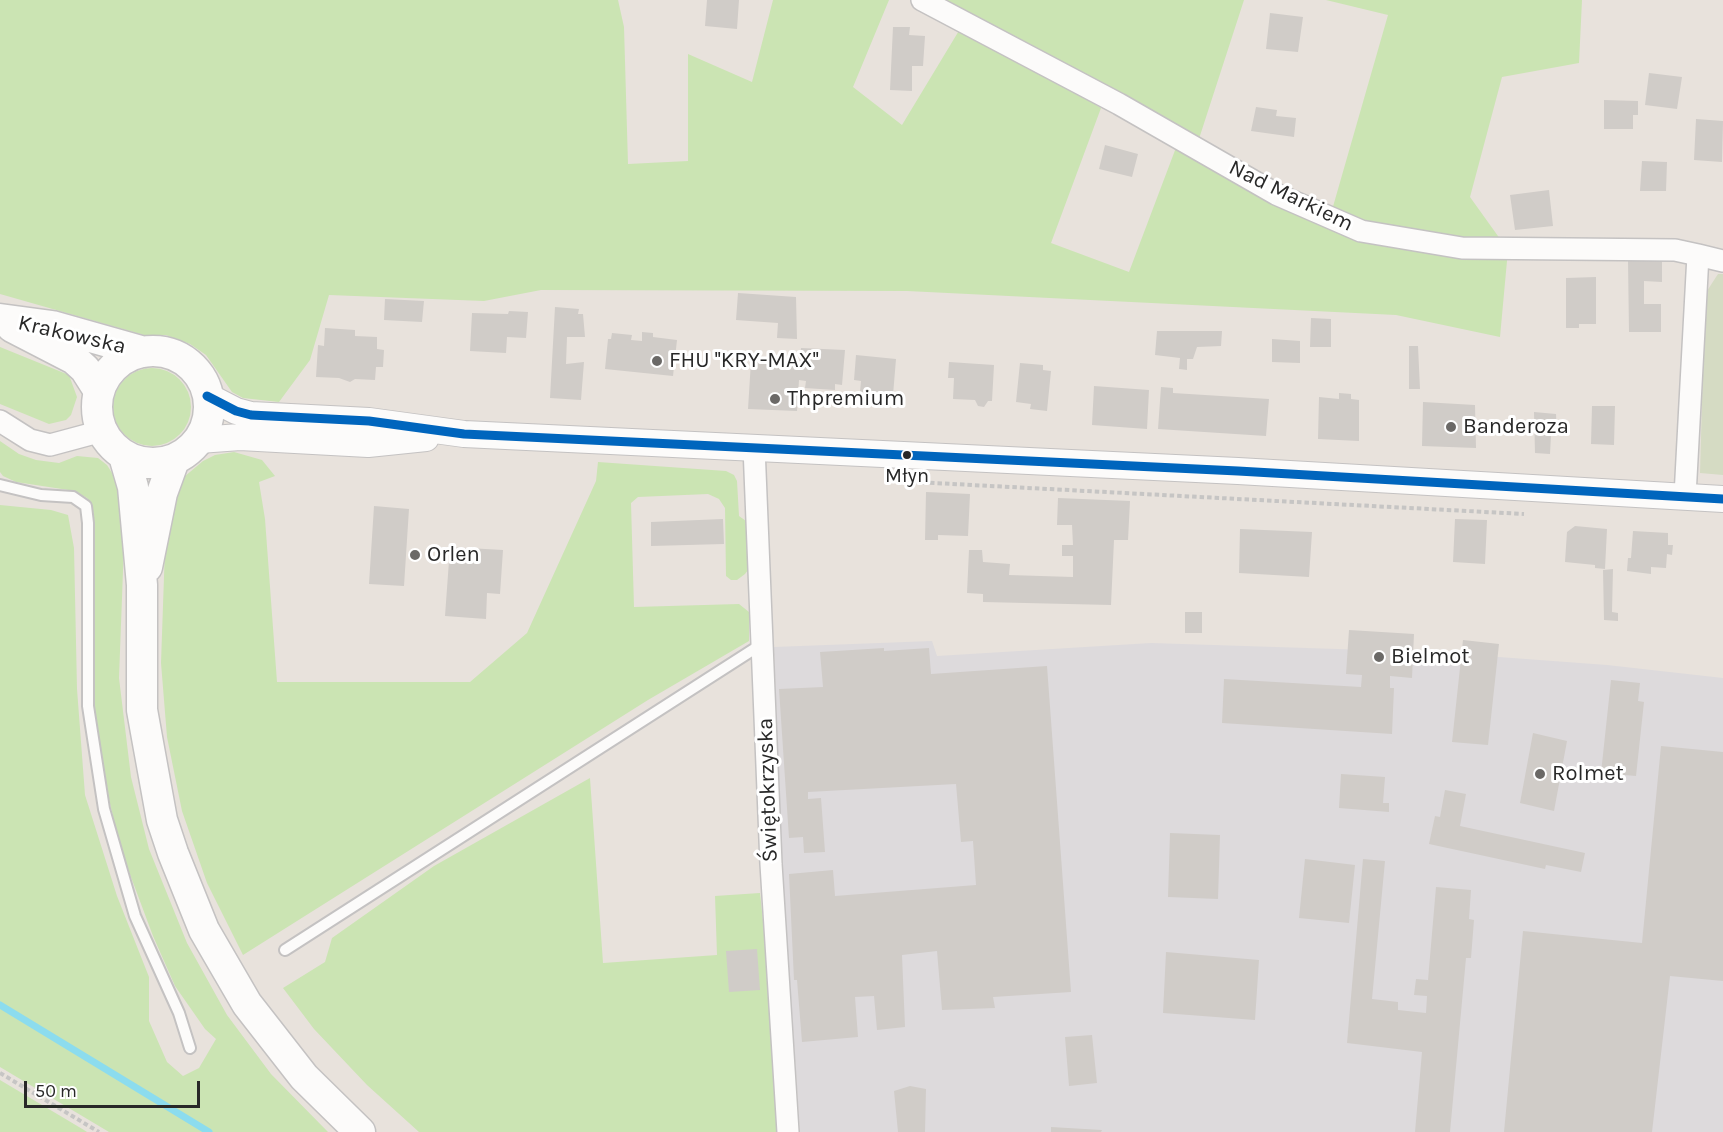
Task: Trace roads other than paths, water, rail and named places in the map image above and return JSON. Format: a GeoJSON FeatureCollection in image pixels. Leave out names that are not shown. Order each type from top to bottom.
{"type":"FeatureCollection","features":[{"type":"Feature","properties":{"kind":"main road","name":"Krakowska"},"geometry":{"type":"LineString","coordinates":[[0,320],[52,326],[144,352]]}},
{"type":"Feature","properties":{"kind":"main road","name":"Krakowska"},"geometry":{"type":"LineString","coordinates":[[0,320],[74,359],[85,369],[99,391]]}},
{"type":"Feature","properties":{"kind":"main road"},"geometry":{"type":"LineString","coordinates":[[144,352],[163,352],[180,358],[195,370],[207,396],[207,423],[198,440],[188,451],[174,460],[148,463],[124,456],[111,445],[102,431],[97,407],[99,391],[116,365],[144,352]]}},
{"type":"Feature","properties":{"kind":"main road"},"geometry":{"type":"LineString","coordinates":[[124,456],[133,487],[142,585],[140,672],[147,745],[162,820],[187,891],[204,930],[247,1004],[304,1077],[360,1132]]}},
{"type":"Feature","properties":{"kind":"main road"},"geometry":{"type":"LineString","coordinates":[[142,585],[162,493],[174,460]]}},
{"type":"Feature","properties":{"kind":"street","name":"Nad Markiem"},"geometry":{"type":"LineString","coordinates":[[922,0],[1119,104],[1276,194],[1361,231],[1462,248],[1675,250],[1723,261]]}},
{"type":"Feature","properties":{"kind":"street"},"geometry":{"type":"LineString","coordinates":[[1685,496],[1698,255]]}},
{"type":"Feature","properties":{"kind":"street"},"geometry":{"type":"LineString","coordinates":[[207,396],[236,411],[251,415],[369,421],[464,434],[754,447],[1723,499]]}},
{"type":"Feature","properties":{"kind":"street"},"geometry":{"type":"LineString","coordinates":[[0,421],[30,440],[50,445],[102,431]]}},
{"type":"Feature","properties":{"kind":"street"},"geometry":{"type":"LineString","coordinates":[[198,440],[240,437],[368,444],[464,434]]}},
{"type":"Feature","properties":{"kind":"street","name":"Świętokrzyska"},"geometry":{"type":"LineString","coordinates":[[754,447],[771,864],[793,1091],[788,1132]]}},
{"type":"Feature","properties":{"kind":"lane"},"geometry":{"type":"LineString","coordinates":[[0,485],[41,495],[73,497],[86,506],[88,523],[88,706],[104,809],[135,916],[179,1013],[190,1048]]}},
{"type":"Feature","properties":{"kind":"lane"},"geometry":{"type":"LineString","coordinates":[[285,950],[762,644]]}},
{"type":"Feature","properties":{"kind":"waterway"},"geometry":{"type":"LineString","coordinates":[[0,1005],[209,1132]]}},
{"type":"Feature","properties":{"kind":"place","name":"FHU ''KRY-MAX''"},"geometry":{"type":"Point","coordinates":[657,361]}},
{"type":"Feature","properties":{"kind":"place","name":"Thpremium"},"geometry":{"type":"Point","coordinates":[775,399]}},
{"type":"Feature","properties":{"kind":"place","name":"Banderoza"},"geometry":{"type":"Point","coordinates":[1451,427]}},
{"type":"Feature","properties":{"kind":"place","name":"Młyn"},"geometry":{"type":"Point","coordinates":[907,455]}},
{"type":"Feature","properties":{"kind":"place","name":"Orlen"},"geometry":{"type":"Point","coordinates":[415,555]}},
{"type":"Feature","properties":{"kind":"place","name":"Bielmot"},"geometry":{"type":"Point","coordinates":[1379,657]}},
{"type":"Feature","properties":{"kind":"place","name":"Rolmet"},"geometry":{"type":"Point","coordinates":[1540,774]}}]}
